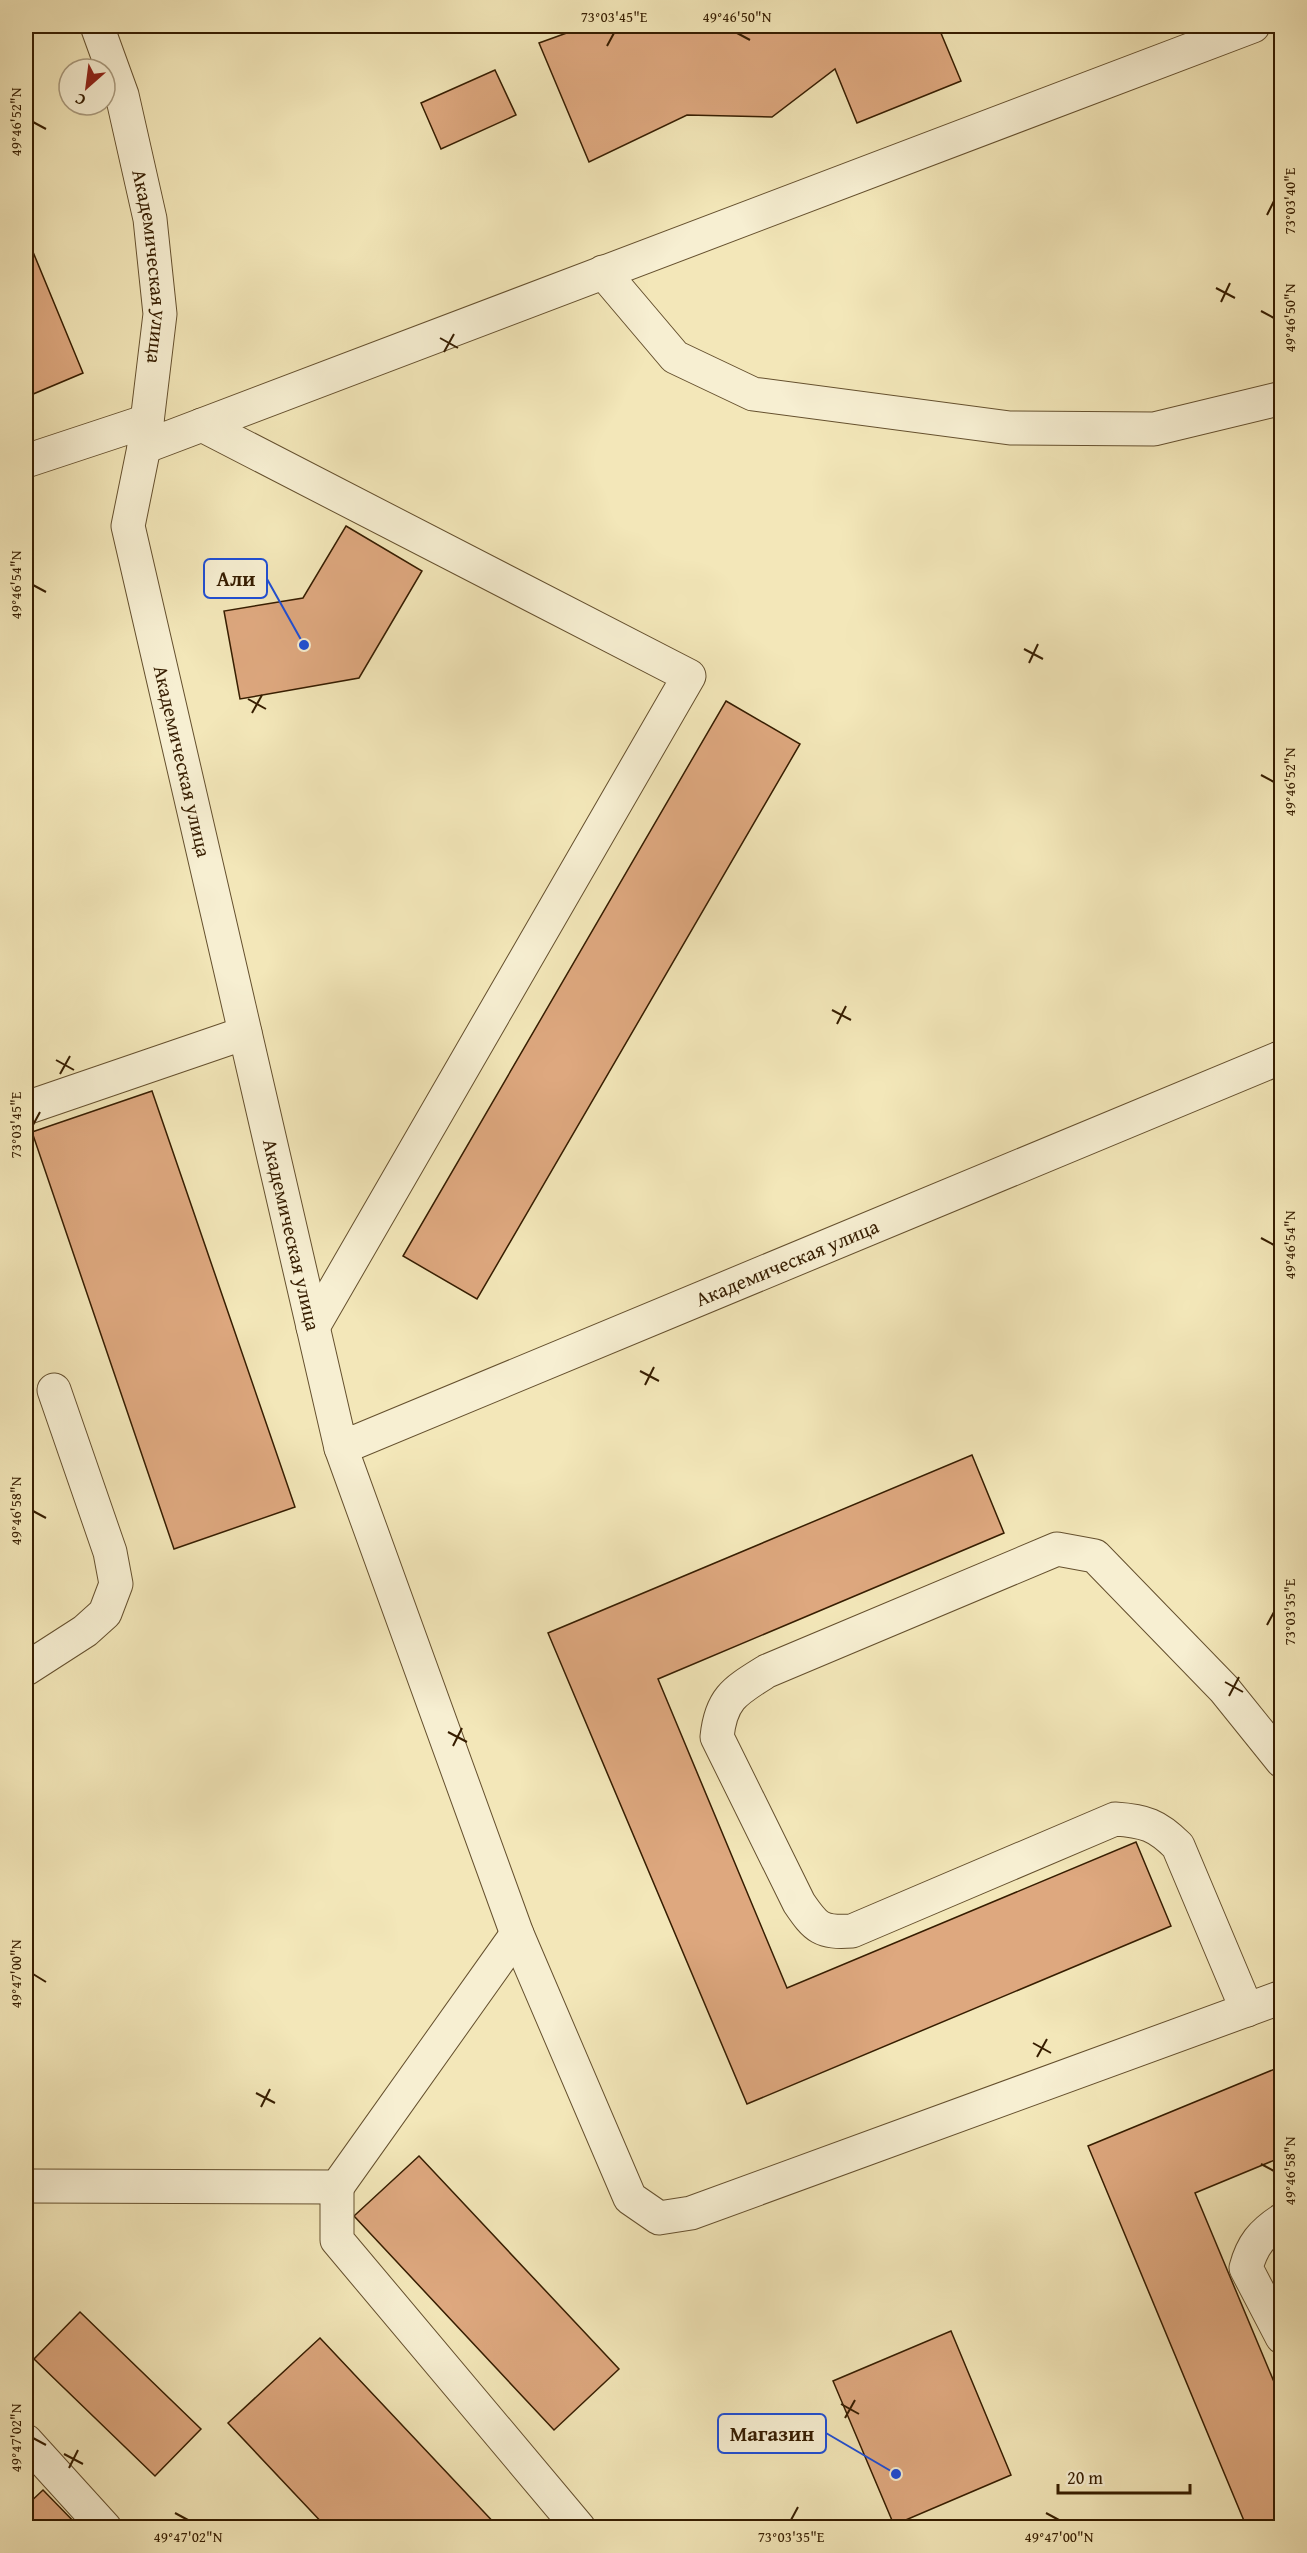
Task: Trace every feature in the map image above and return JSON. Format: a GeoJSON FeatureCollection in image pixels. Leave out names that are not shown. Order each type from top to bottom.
{"type":"FeatureCollection","features":[{"type":"Feature","properties":{"kind":"street","name":"Академическая улица"},"geometry":{"type":"LineString","coordinates":[[97,26],[122,95],[150,219],[160,314],[146,434],[128,526],[341,1448],[1281,1057]]}},
{"type":"Feature","properties":{"kind":"street"},"geometry":{"type":"LineString","coordinates":[[26,461],[146,434],[202,425],[1253,26]]}},
{"type":"Feature","properties":{"kind":"street"},"geometry":{"type":"LineString","coordinates":[[603,272],[675,357],[753,394],[1010,428],[1154,429],[1281,398]]}},
{"type":"Feature","properties":{"kind":"street"},"geometry":{"type":"LineString","coordinates":[[202,425],[689,676],[313,1327]]}},
{"type":"Feature","properties":{"kind":"street"},"geometry":{"type":"LineString","coordinates":[[26,1108],[245,1033]]}},
{"type":"Feature","properties":{"kind":"street"},"geometry":{"type":"LineString","coordinates":[[26,1669],[85,1631],[105,1613],[116,1584],[110,1552],[54,1389]]}},
{"type":"Feature","properties":{"kind":"street"},"geometry":{"type":"LineString","coordinates":[[341,1448],[517,1934],[630,2198],[659,2218],[691,2213],[1281,1997]]}},
{"type":"Feature","properties":{"kind":"street"},"geometry":{"type":"LineString","coordinates":[[1247,2010],[1178,1846],[1166,1834],[1145,1821],[1115,1819],[852,1931],[829,1932],[812,1923],[717,1737],[719,1717],[731,1694],[767,1671],[1057,1549],[1095,1556],[1224,1689],[1281,1761]]}},
{"type":"Feature","properties":{"kind":"street"},"geometry":{"type":"LineString","coordinates":[[517,1934],[337,2187],[337,2240],[579,2528]]}},
{"type":"Feature","properties":{"kind":"street"},"geometry":{"type":"LineString","coordinates":[[26,2186],[337,2187]]}},
{"type":"Feature","properties":{"kind":"street"},"geometry":{"type":"LineString","coordinates":[[1281,2220],[1263,2233],[1251,2251],[1246,2268],[1281,2337]]}},
{"type":"Feature","properties":{"kind":"street"},"geometry":{"type":"LineString","coordinates":[[26,2442],[105,2528]]}},
{"type":"Feature","properties":{"kind":"building"},"geometry":{"type":"Polygon","coordinates":[[[586,26],[938,26],[961,81],[857,123],[835,69],[772,117],[687,115],[589,162],[539,43],[586,26]]]}},
{"type":"Feature","properties":{"kind":"building"},"geometry":{"type":"Polygon","coordinates":[[[495,70],[516,115],[441,149],[421,103],[495,70]]]}},
{"type":"Feature","properties":{"kind":"building"},"geometry":{"type":"Polygon","coordinates":[[[26,235],[83,373],[26,397],[26,235]]]}},
{"type":"Feature","properties":{"kind":"building"},"geometry":{"type":"Polygon","coordinates":[[[346,526],[422,571],[359,678],[240,699],[224,611],[303,598],[346,526]]]}},
{"type":"Feature","properties":{"kind":"building"},"geometry":{"type":"Polygon","coordinates":[[[726,701],[800,744],[477,1299],[403,1256],[726,701]]]}},
{"type":"Feature","properties":{"kind":"building"},"geometry":{"type":"Polygon","coordinates":[[[152,1091],[295,1507],[174,1549],[32,1132],[152,1091]]]}},
{"type":"Feature","properties":{"kind":"building"},"geometry":{"type":"Polygon","coordinates":[[[972,1455],[1004,1533],[658,1679],[787,1988],[1136,1842],[1171,1926],[747,2104],[548,1633],[972,1455]]]}},
{"type":"Feature","properties":{"kind":"building"},"geometry":{"type":"Polygon","coordinates":[[[1282,2066],[1282,2157],[1195,2193],[1282,2401],[1282,2527],[1247,2528],[1088,2146],[1282,2066]]]}},
{"type":"Feature","properties":{"kind":"building"},"geometry":{"type":"Polygon","coordinates":[[[419,2156],[619,2369],[554,2430],[354,2216],[419,2156]]]}},
{"type":"Feature","properties":{"kind":"building"},"geometry":{"type":"Polygon","coordinates":[[[80,2312],[201,2429],[155,2476],[34,2359],[80,2312]]]}},
{"type":"Feature","properties":{"kind":"building"},"geometry":{"type":"Polygon","coordinates":[[[951,2331],[1011,2475],[894,2525],[833,2381],[951,2331]]]}},
{"type":"Feature","properties":{"kind":"building"},"geometry":{"type":"Polygon","coordinates":[[[320,2338],[499,2528],[327,2528],[228,2423],[320,2338]]]}},
{"type":"Feature","properties":{"kind":"building"},"geometry":{"type":"Polygon","coordinates":[[[43,2490],[80,2528],[26,2528],[26,2506],[43,2490]]]}},
{"type":"Feature","properties":{"kind":"place","name":"Али"},"geometry":{"type":"Point","coordinates":[304,645]}},
{"type":"Feature","properties":{"kind":"place","name":"Магазин"},"geometry":{"type":"Point","coordinates":[896,2474]}}]}
